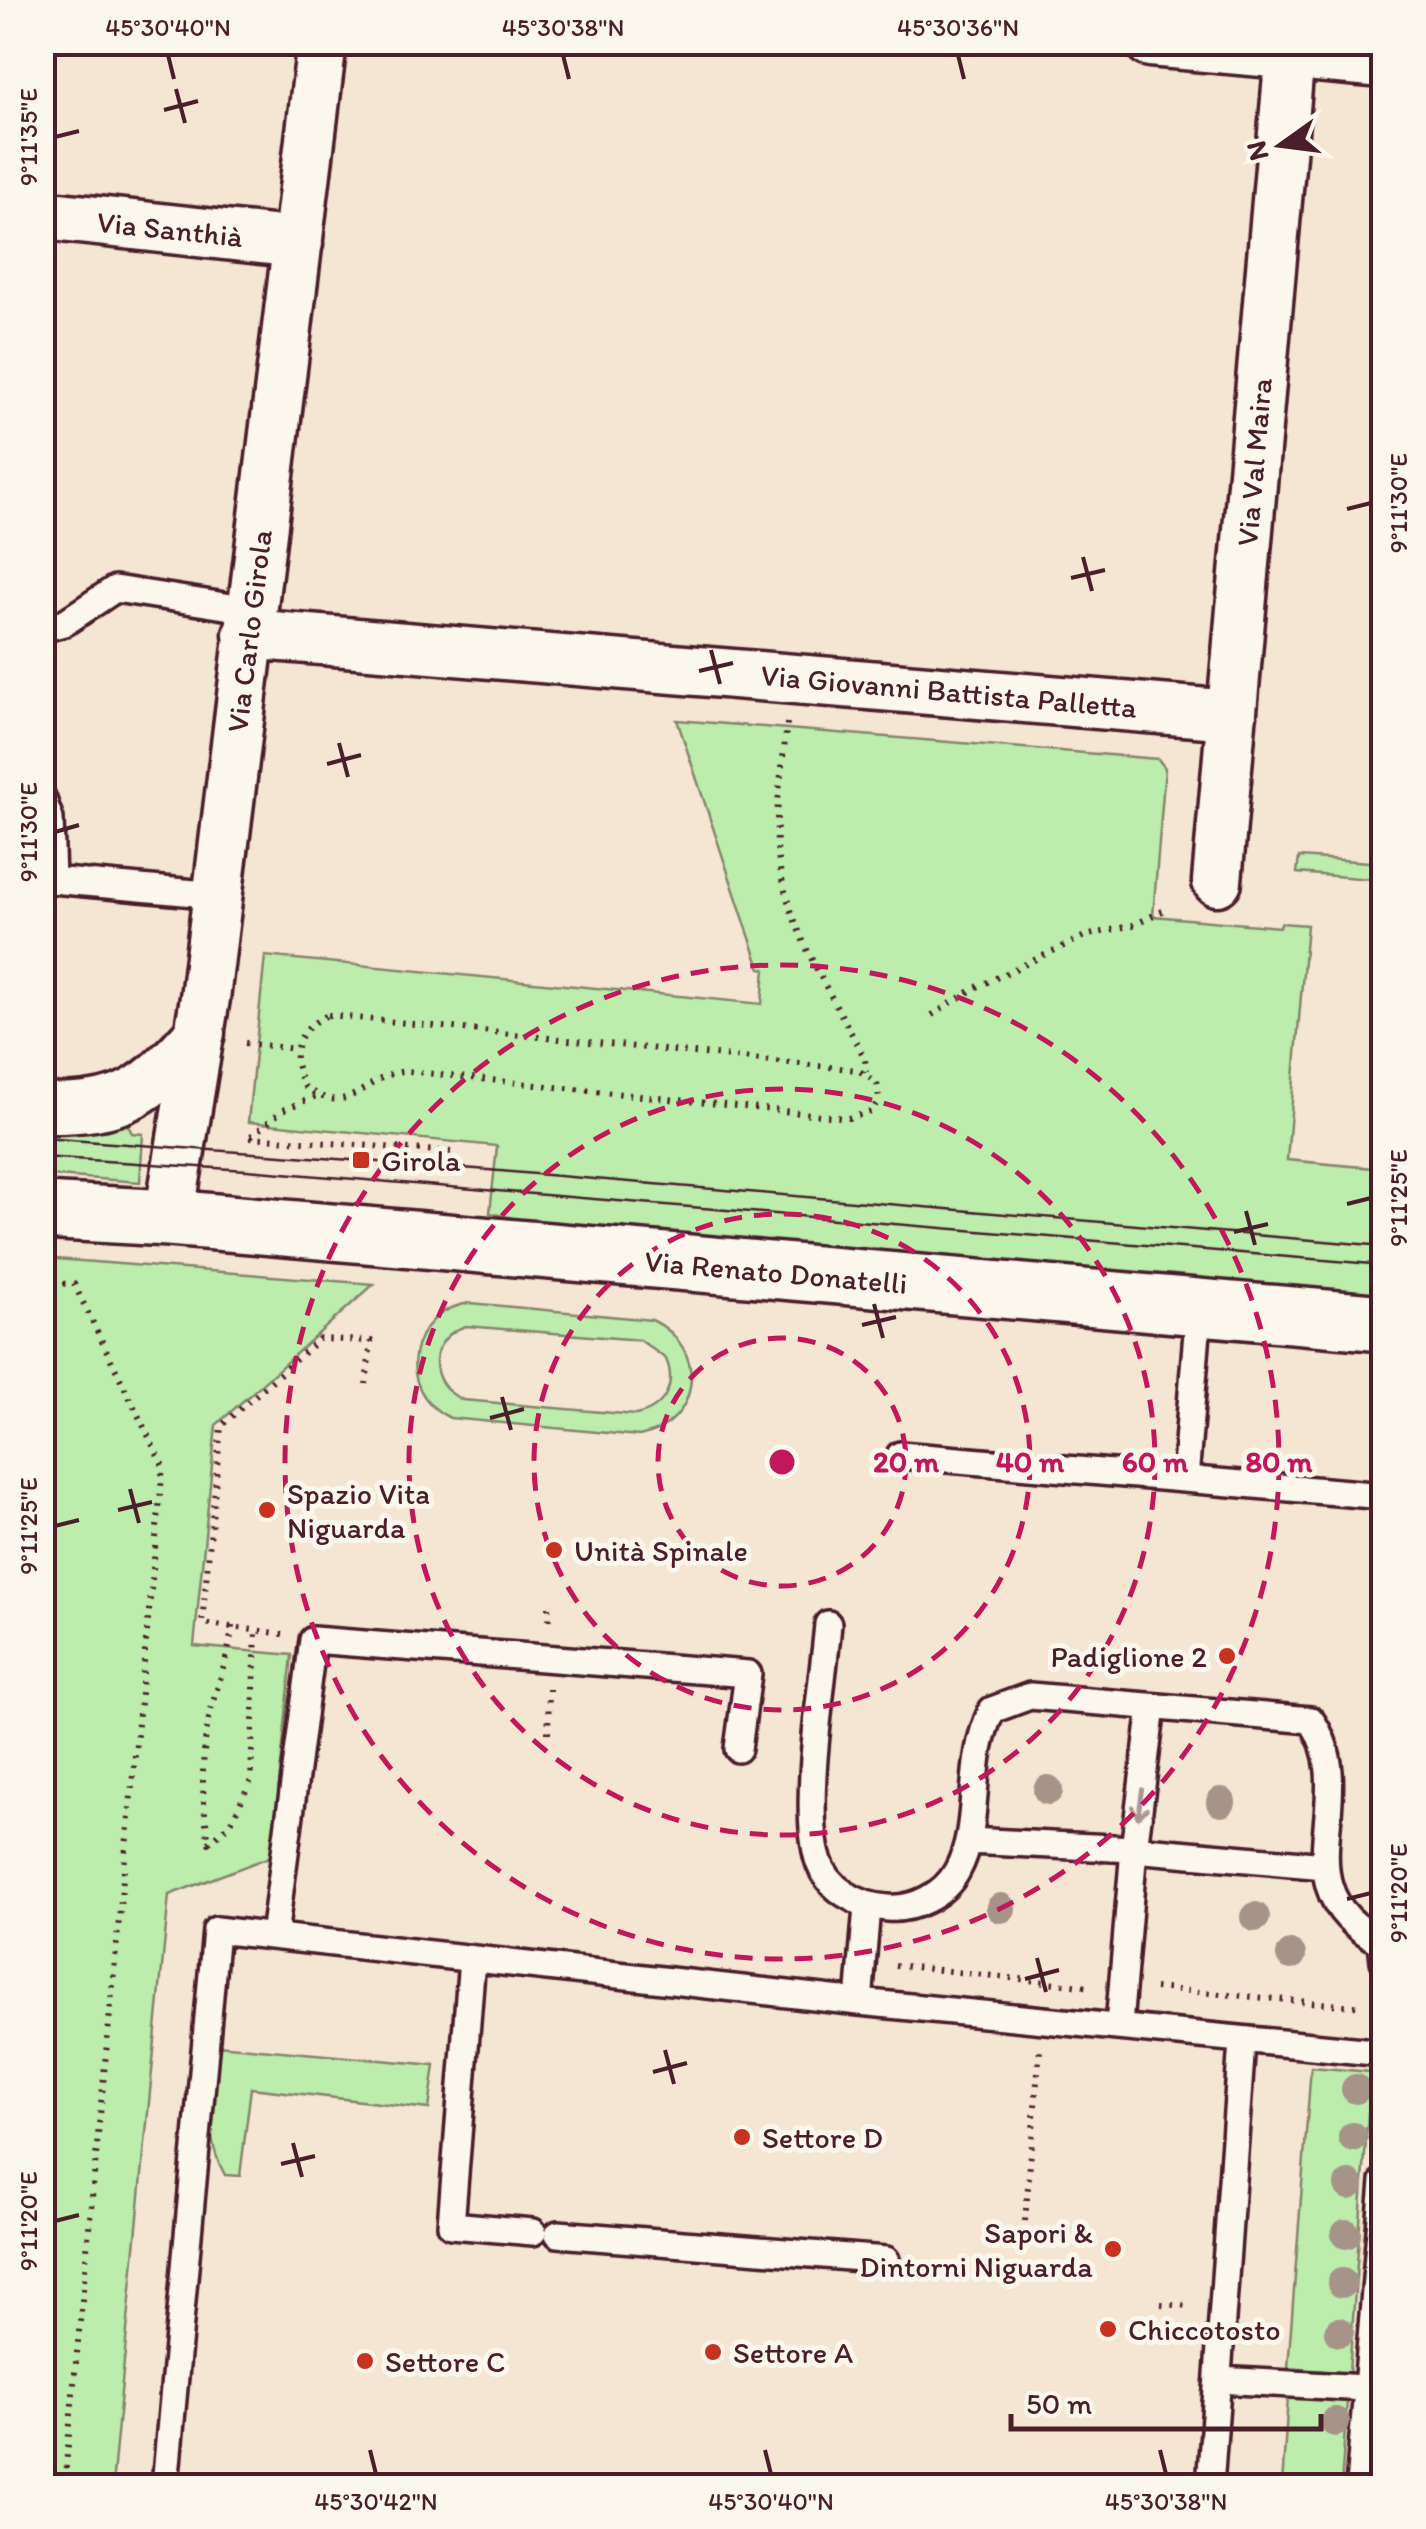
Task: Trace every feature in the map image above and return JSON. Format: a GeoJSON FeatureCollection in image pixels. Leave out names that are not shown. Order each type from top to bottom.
{"type":"FeatureCollection","features":[{"type":"Feature","properties":{"kind":"main road","name":"Via Renato Donatelli"},"geometry":{"type":"LineString","coordinates":[[42,1212],[169,1218],[1384,1324]]}},
{"type":"Feature","properties":{"kind":"street","name":"Via Carlo Girola"},"geometry":{"type":"LineString","coordinates":[[169,1218],[222,1038],[218,895],[322,42]]}},
{"type":"Feature","properties":{"kind":"street"},"geometry":{"type":"LineString","coordinates":[[1150,42],[1290,49],[1384,62]]}},
{"type":"Feature","properties":{"kind":"street","name":"Via Val Maira"},"geometry":{"type":"LineString","coordinates":[[1218,880],[1290,49]]}},
{"type":"Feature","properties":{"kind":"street","name":"Via Santhià"},"geometry":{"type":"LineString","coordinates":[[42,215],[298,243]]}},
{"type":"Feature","properties":{"kind":"street","name":"Via Giovanni Battista Palletta"},"geometry":{"type":"LineString","coordinates":[[249,622],[1232,715]]}},
{"type":"Feature","properties":{"kind":"street"},"geometry":{"type":"LineString","coordinates":[[42,1109],[90,1110],[122,1101],[222,1038]]}},
{"type":"Feature","properties":{"kind":"lane"},"geometry":{"type":"LineString","coordinates":[[42,629],[64,623],[116,589],[249,622]]}},
{"type":"Feature","properties":{"kind":"lane"},"geometry":{"type":"LineString","coordinates":[[42,797],[50,818],[52,880],[218,895]]}},
{"type":"Feature","properties":{"kind":"lane"},"geometry":{"type":"LineString","coordinates":[[1185,1479],[1200,1308]]}},
{"type":"Feature","properties":{"kind":"lane"},"geometry":{"type":"LineString","coordinates":[[900,1455],[1384,1496]]}},
{"type":"Feature","properties":{"kind":"lane"},"geometry":{"type":"LineString","coordinates":[[828,1624],[812,1824],[818,1862],[839,1890],[867,1906],[901,1909],[932,1897],[956,1873],[968,1842],[978,1738],[992,1710],[1030,1696],[1311,1720],[1325,1740],[1329,1767],[1325,1866],[1330,1898],[1351,1926],[1383,1949]]}},
{"type":"Feature","properties":{"kind":"lane"},"geometry":{"type":"LineString","coordinates":[[274,1936],[314,1640],[748,1674],[738,1749]]}},
{"type":"Feature","properties":{"kind":"lane"},"geometry":{"type":"LineString","coordinates":[[1120,2025],[1134,1849],[1152,1707]]}},
{"type":"Feature","properties":{"kind":"lane"},"geometry":{"type":"LineString","coordinates":[[968,1842],[1134,1849],[1325,1866]]}},
{"type":"Feature","properties":{"kind":"lane"},"geometry":{"type":"LineString","coordinates":[[859,2002],[867,1906]]}},
{"type":"Feature","properties":{"kind":"lane"},"geometry":{"type":"LineString","coordinates":[[165,2486],[216,1930],[859,2002],[1384,2053]]}},
{"type":"Feature","properties":{"kind":"lane"},"geometry":{"type":"LineString","coordinates":[[472,1959],[451,2226],[886,2260]]}},
{"type":"Feature","properties":{"kind":"lane"},"geometry":{"type":"LineString","coordinates":[[1210,2486],[1242,2042]]}},
{"type":"Feature","properties":{"kind":"lane"},"geometry":{"type":"LineString","coordinates":[[1360,2486],[1375,2389],[1384,2182]]}},
{"type":"Feature","properties":{"kind":"lane"},"geometry":{"type":"LineString","coordinates":[[1218,2380],[1375,2389]]}},
{"type":"Feature","properties":{"kind":"path"},"geometry":{"type":"LineString","coordinates":[[787,721],[777,843],[783,880],[820,976],[865,1060],[866,1072]]}},
{"type":"Feature","properties":{"kind":"path"},"geometry":{"type":"LineString","coordinates":[[932,1015],[959,997],[1085,936],[1133,925],[1169,908]]}},
{"type":"Feature","properties":{"kind":"path"},"geometry":{"type":"LineString","coordinates":[[317,1096],[298,1074],[296,1049],[314,1021],[342,1015],[866,1072],[877,1083],[879,1098],[872,1112],[857,1118],[406,1071],[387,1074],[344,1100],[317,1096],[283,1110],[250,1137],[451,1152]]}},
{"type":"Feature","properties":{"kind":"path"},"geometry":{"type":"LineString","coordinates":[[222,1038],[296,1049]]}},
{"type":"Feature","properties":{"kind":"path"},"geometry":{"type":"LineString","coordinates":[[42,1283],[74,1284],[164,1466],[64,2486]]}},
{"type":"Feature","properties":{"kind":"path"},"geometry":{"type":"LineString","coordinates":[[314,1640],[202,1623],[221,1426],[319,1339],[370,1341],[366,1384]]}},
{"type":"Feature","properties":{"kind":"path"},"geometry":{"type":"LineString","coordinates":[[232,1626],[209,1718],[200,1790],[209,1843],[231,1823],[251,1780],[256,1629]]}},
{"type":"Feature","properties":{"kind":"path"},"geometry":{"type":"LineString","coordinates":[[889,1964],[1096,1988]]}},
{"type":"Feature","properties":{"kind":"path"},"geometry":{"type":"LineString","coordinates":[[1153,1988],[1364,2007]]}},
{"type":"Feature","properties":{"kind":"path"},"geometry":{"type":"LineString","coordinates":[[1025,2222],[1040,2048]]}},
{"type":"Feature","properties":{"kind":"green space"},"geometry":{"type":"Polygon","coordinates":[[[677,720],[1158,759],[1165,768],[1153,916],[1280,927],[1281,923],[1307,925],[1287,1160],[1383,1169],[1383,1298],[554,1227],[490,1213],[497,1146],[248,1122],[265,956],[762,1004],[765,969],[760,968],[677,720]]]}},
{"type":"Feature","properties":{"kind":"green space"},"geometry":{"type":"Polygon","coordinates":[[[1299,857],[1383,863],[1383,880],[1297,873],[1299,857]]]}},
{"type":"Feature","properties":{"kind":"green space"},"geometry":{"type":"Polygon","coordinates":[[[124,1118],[132,1133],[143,1134],[140,1182],[43,1175],[43,1125],[124,1118]]]}},
{"type":"Feature","properties":{"kind":"green space"},"geometry":{"type":"Polygon","coordinates":[[[43,1258],[374,1284],[216,1425],[194,1646],[292,1655],[272,1856],[169,1895],[112,2486],[43,2486],[43,1258]]]}},
{"type":"Feature","properties":{"kind":"green space"},"geometry":{"type":"Polygon","coordinates":[[[470,1303],[652,1320],[670,1332],[683,1348],[690,1365],[691,1384],[686,1401],[676,1417],[660,1429],[639,1436],[450,1418],[432,1406],[420,1390],[415,1372],[415,1353],[421,1336],[449,1309],[470,1303]],[[466,1326],[444,1340],[438,1350],[437,1373],[451,1393],[463,1400],[636,1415],[661,1402],[670,1378],[666,1359],[640,1340],[466,1326]]]}},
{"type":"Feature","properties":{"kind":"green space"},"geometry":{"type":"Polygon","coordinates":[[[217,2045],[435,2065],[429,2109],[251,2088],[240,2176],[225,2175],[211,2127],[217,2045]]]}},
{"type":"Feature","properties":{"kind":"green space"},"geometry":{"type":"Polygon","coordinates":[[[1311,2067],[1371,2072],[1349,2373],[1288,2368],[1311,2067]]]}},
{"type":"Feature","properties":{"kind":"green space"},"geometry":{"type":"Polygon","coordinates":[[[1288,2397],[1347,2402],[1341,2486],[1282,2486],[1288,2397]]]}},
{"type":"Feature","properties":{"kind":"green space"},"geometry":{"type":"Polygon","coordinates":[[[1379,2404],[1383,2404],[1383,2486],[1373,2486],[1379,2404]]]}},
{"type":"Feature","properties":{"kind":"tram line"},"geometry":{"type":"LineString","coordinates":[[42,1138],[476,1169],[1384,1246]]}},
{"type":"Feature","properties":{"kind":"tram line"},"geometry":{"type":"LineString","coordinates":[[42,1157],[247,1170],[1384,1265]]}},
{"type":"Feature","properties":{"kind":"place","name":"Girola"},"geometry":{"type":"Point","coordinates":[361,1160]}},
{"type":"Feature","properties":{"kind":"place","name":"Spazio Vita Niguarda"},"geometry":{"type":"Point","coordinates":[267,1510]}},
{"type":"Feature","properties":{"kind":"place","name":"Unità Spinale"},"geometry":{"type":"Point","coordinates":[554,1550]}},
{"type":"Feature","properties":{"kind":"place","name":"Padiglione 2"},"geometry":{"type":"Point","coordinates":[1227,1656]}},
{"type":"Feature","properties":{"kind":"place","name":"Settore D"},"geometry":{"type":"Point","coordinates":[742,2137]}},
{"type":"Feature","properties":{"kind":"place","name":"Sapori & Dintorni Niguarda"},"geometry":{"type":"Point","coordinates":[1113,2249]}},
{"type":"Feature","properties":{"kind":"place","name":"Chiccotosto"},"geometry":{"type":"Point","coordinates":[1108,2329]}},
{"type":"Feature","properties":{"kind":"place","name":"Settore A"},"geometry":{"type":"Point","coordinates":[713,2352]}},
{"type":"Feature","properties":{"kind":"place","name":"Settore C"},"geometry":{"type":"Point","coordinates":[365,2361]}}]}
